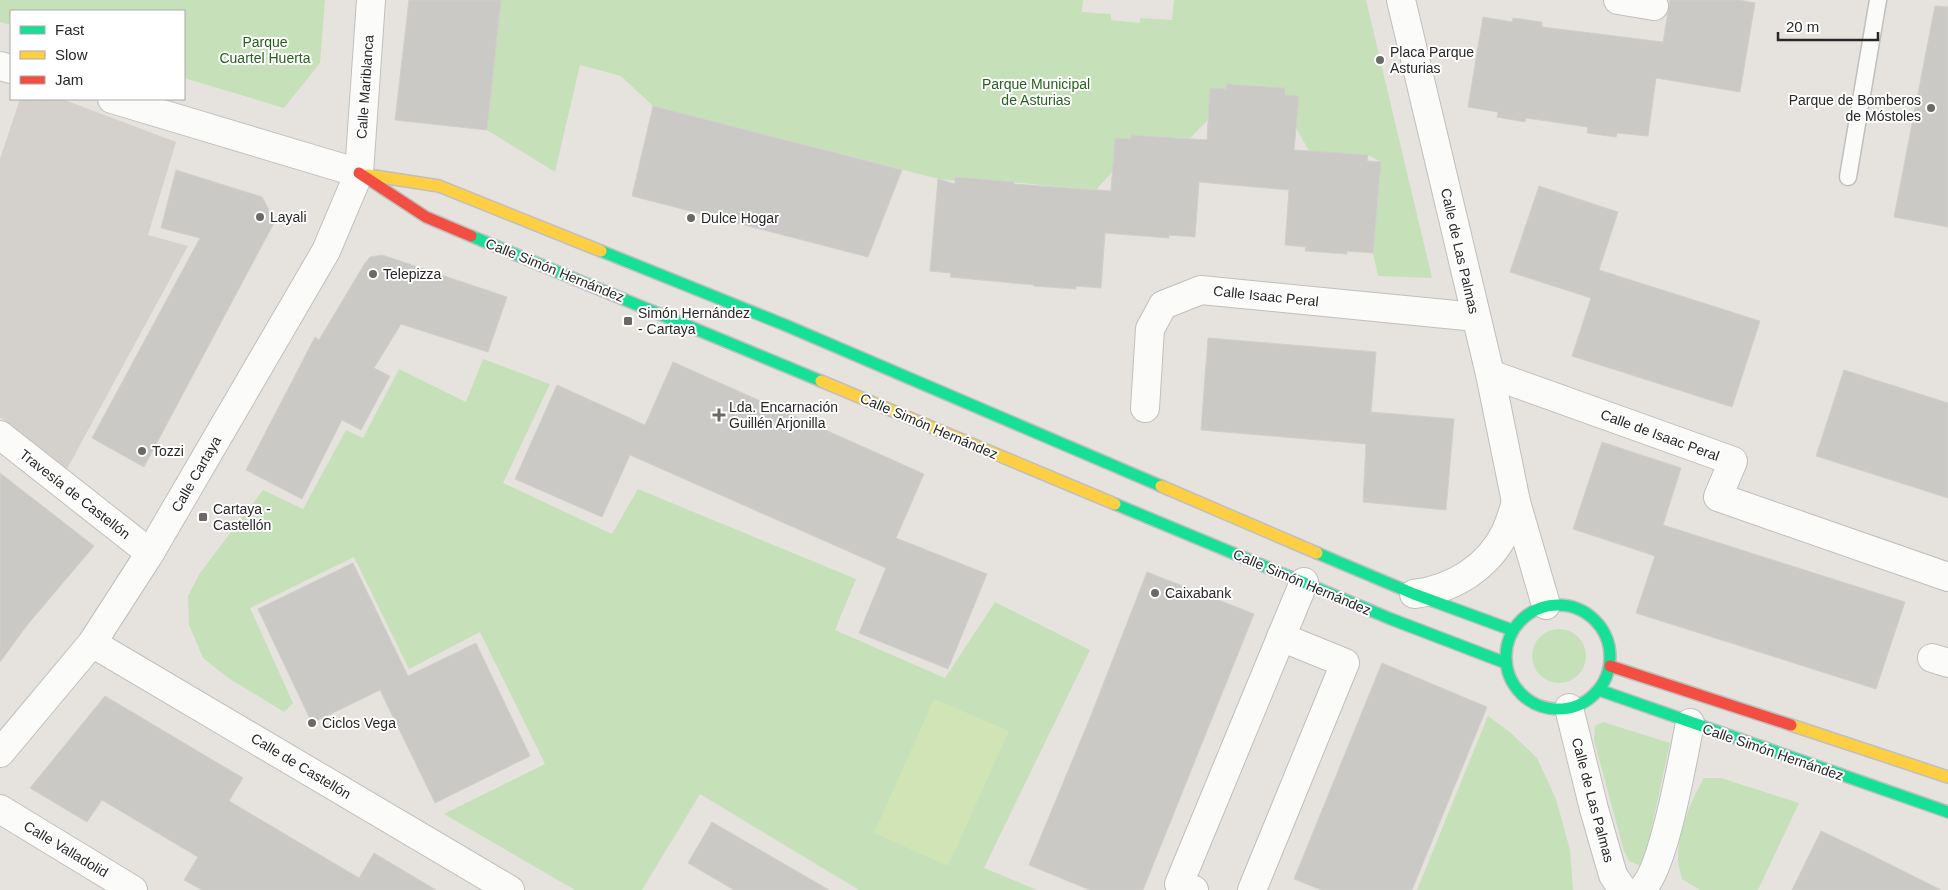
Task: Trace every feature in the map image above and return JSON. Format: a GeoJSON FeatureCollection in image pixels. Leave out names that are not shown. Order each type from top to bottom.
{"type":"FeatureCollection","features":[{"type":"Feature","properties":{"kind":"street","name":"Calle Mariblanca"},"geometry":{"type":"LineString","coordinates":[[359,173],[371,0]]}},
{"type":"Feature","properties":{"kind":"street","name":"Calle de Las Palmas"},"geometry":{"type":"LineString","coordinates":[[1400,0],[1490,374],[1516,502],[1546,606]]}},
{"type":"Feature","properties":{"kind":"street"},"geometry":{"type":"LineString","coordinates":[[1618,0],[1654,6]]}},
{"type":"Feature","properties":{"kind":"street","name":"Calle Simón Hernández"},"geometry":{"type":"LineString","coordinates":[[115,100],[359,173],[439,186],[785,325],[1414,594],[1512,630]]}},
{"type":"Feature","properties":{"kind":"street","name":"Calle Simón Hernández"},"geometry":{"type":"LineString","coordinates":[[359,173],[426,217],[1391,619],[1506,663]]}},
{"type":"Feature","properties":{"kind":"street","name":"Calle Cartaya"},"geometry":{"type":"LineString","coordinates":[[0,753],[92,643],[150,553],[326,252],[359,173]]}},
{"type":"Feature","properties":{"kind":"street","name":"Calle Isaac Peral"},"geometry":{"type":"LineString","coordinates":[[1145,408],[1150,329],[1163,305],[1201,290],[1476,317]]}},
{"type":"Feature","properties":{"kind":"street","name":"Calle de Isaac Peral"},"geometry":{"type":"LineString","coordinates":[[1490,374],[1733,462],[1718,498],[1948,577]]}},
{"type":"Feature","properties":{"kind":"street","name":"Travesía de Castellón"},"geometry":{"type":"LineString","coordinates":[[0,435],[150,553]]}},
{"type":"Feature","properties":{"kind":"street"},"geometry":{"type":"LineString","coordinates":[[1414,594],[1432,592],[1457,582],[1476,570],[1498,546],[1506,531],[1516,502]]}},
{"type":"Feature","properties":{"kind":"street"},"geometry":{"type":"LineString","coordinates":[[1194,890],[1180,884],[1304,582]]}},
{"type":"Feature","properties":{"kind":"street"},"geometry":{"type":"LineString","coordinates":[[1569,605],[1591,616],[1604,629],[1610,647],[1610,666],[1599,690],[1586,701],[1569,708],[1545,707],[1522,695],[1512,681],[1506,663],[1512,630],[1524,616],[1546,606],[1569,605]]}},
{"type":"Feature","properties":{"kind":"street"},"geometry":{"type":"LineString","coordinates":[[1252,890],[1345,662],[1281,637]]}},
{"type":"Feature","properties":{"kind":"street","name":"Calle de Castellón"},"geometry":{"type":"LineString","coordinates":[[92,643],[510,890]]}},
{"type":"Feature","properties":{"kind":"street"},"geometry":{"type":"LineString","coordinates":[[1610,666],[1948,777]]}},
{"type":"Feature","properties":{"kind":"street","name":"Calle Simón Hernández"},"geometry":{"type":"LineString","coordinates":[[1599,690],[1690,724],[1948,812]]}},
{"type":"Feature","properties":{"kind":"street","name":"Calle de Las Palmas"},"geometry":{"type":"LineString","coordinates":[[1569,708],[1594,809],[1613,875],[1623,890]]}},
{"type":"Feature","properties":{"kind":"street"},"geometry":{"type":"LineString","coordinates":[[1641,890],[1648,884],[1666,836],[1690,724]]}},
{"type":"Feature","properties":{"kind":"street","name":"Calle Valladolid"},"geometry":{"type":"LineString","coordinates":[[0,809],[133,890]]}},
{"type":"Feature","properties":{"kind":"lane"},"geometry":{"type":"LineString","coordinates":[[1848,177],[1878,0]]}},
{"type":"Feature","properties":{"kind":"green space","name":"Parque Cuartel Huerta"},"geometry":{"type":"Polygon","coordinates":[[[0,0],[325,0],[320,63],[284,108],[185,78],[185,10],[10,10],[10,25],[0,22],[0,0]]]}},
{"type":"Feature","properties":{"kind":"green space","name":"Parque Municipal de Asturias"},"geometry":{"type":"Polygon","coordinates":[[[501,0],[1083,0],[1082,12],[1111,14],[1111,20],[1140,23],[1140,18],[1172,20],[1174,0],[1366,0],[1432,278],[1378,276],[1373,253],[1381,162],[1368,155],[1309,151],[1296,128],[1299,96],[1285,95],[1285,88],[1227,84],[1226,89],[1211,88],[1208,120],[1190,138],[1132,135],[1131,139],[1116,138],[1113,171],[1096,190],[956,177],[955,181],[939,179],[653,106],[621,76],[580,65],[555,172],[487,130],[501,0]]]}},
{"type":"Feature","properties":{"kind":"green space"},"geometry":{"type":"Polygon","coordinates":[[[483,359],[550,384],[503,483],[612,534],[638,489],[856,579],[835,630],[945,678],[995,602],[1090,650],[984,868],[1037,890],[859,890],[700,794],[642,890],[575,890],[444,814],[545,764],[480,632],[409,669],[354,557],[250,608],[293,703],[284,712],[227,677],[203,658],[189,625],[188,596],[200,573],[263,490],[303,509],[346,430],[363,438],[399,369],[466,402],[483,359]]]}},
{"type":"Feature","properties":{"kind":"green space"},"geometry":{"type":"Polygon","coordinates":[[[1554,629],[1564,629],[1574,633],[1582,641],[1586,656],[1582,671],[1574,679],[1564,683],[1554,683],[1544,679],[1536,671],[1532,661],[1532,651],[1536,641],[1544,633],[1554,629]]]}},
{"type":"Feature","properties":{"kind":"green space"},"geometry":{"type":"Polygon","coordinates":[[[934,699],[1009,731],[948,866],[874,833],[934,699]]]}},
{"type":"Feature","properties":{"kind":"green space"},"geometry":{"type":"Polygon","coordinates":[[[1488,716],[1511,733],[1537,758],[1556,799],[1570,850],[1573,890],[1417,890],[1488,716]]]}},
{"type":"Feature","properties":{"kind":"green space"},"geometry":{"type":"Polygon","coordinates":[[[1603,722],[1670,743],[1643,867],[1629,861],[1624,851],[1594,740],[1595,726],[1603,722]]]}},
{"type":"Feature","properties":{"kind":"green space"},"geometry":{"type":"Polygon","coordinates":[[[1704,778],[1721,778],[1799,803],[1758,890],[1700,890],[1682,879],[1678,865],[1680,839],[1690,807],[1704,778]]]}},
{"type":"Feature","properties":{"kind":"shaded area"},"geometry":{"type":"Polygon","coordinates":[[[20,100],[65,100],[176,142],[148,235],[188,246],[67,469],[0,417],[0,159],[20,100]]]}},
{"type":"Feature","properties":{"kind":"building"},"geometry":{"type":"Polygon","coordinates":[[[409,0],[501,0],[487,130],[395,120],[409,0]]]}},
{"type":"Feature","properties":{"kind":"building"},"geometry":{"type":"Polygon","coordinates":[[[1670,0],[1739,0],[1755,3],[1740,92],[1656,78],[1648,136],[1617,133],[1616,137],[1587,133],[1588,127],[1526,118],[1525,122],[1497,117],[1498,112],[1468,107],[1483,17],[1512,22],[1513,18],[1542,22],[1542,27],[1663,42],[1670,0]]]}},
{"type":"Feature","properties":{"kind":"building","name":"Parque de Bomberos de Móstoles"},"geometry":{"type":"Polygon","coordinates":[[[1935,6],[1948,7],[1948,227],[1894,217],[1935,6]]]}},
{"type":"Feature","properties":{"kind":"building"},"geometry":{"type":"Polygon","coordinates":[[[1227,84],[1285,88],[1285,95],[1299,96],[1294,150],[1368,155],[1367,161],[1381,162],[1373,253],[1347,251],[1347,254],[1305,251],[1306,247],[1285,245],[1289,190],[1199,182],[1195,237],[1169,235],[1169,238],[1105,233],[1101,288],[1076,286],[1076,289],[1034,286],[950,277],[951,273],[930,271],[938,179],[955,184],[955,177],[1014,182],[1014,184],[1111,191],[1115,138],[1131,139],[1131,135],[1207,140],[1210,88],[1226,89],[1227,84]]]}},
{"type":"Feature","properties":{"kind":"building"},"geometry":{"type":"Polygon","coordinates":[[[653,106],[902,170],[868,257],[632,196],[653,106]]]}},
{"type":"Feature","properties":{"kind":"building"},"geometry":{"type":"Polygon","coordinates":[[[176,170],[262,197],[275,221],[144,467],[92,438],[200,238],[161,228],[176,170]]]}},
{"type":"Feature","properties":{"kind":"building"},"geometry":{"type":"Polygon","coordinates":[[[1539,186],[1618,212],[1599,270],[1760,321],[1732,407],[1572,356],[1591,298],[1510,272],[1539,186]]]}},
{"type":"Feature","properties":{"kind":"building"},"geometry":{"type":"Polygon","coordinates":[[[382,255],[507,297],[488,352],[401,324],[374,368],[390,376],[361,430],[342,420],[302,499],[246,470],[315,337],[319,340],[365,263],[370,257],[382,255]]]}},
{"type":"Feature","properties":{"kind":"building"},"geometry":{"type":"Polygon","coordinates":[[[1208,338],[1376,352],[1371,412],[1454,419],[1446,510],[1363,502],[1366,444],[1201,430],[1208,338]]]}},
{"type":"Feature","properties":{"kind":"building"},"geometry":{"type":"Polygon","coordinates":[[[673,362],[924,474],[896,538],[987,574],[948,669],[859,633],[886,568],[630,455],[602,517],[515,479],[557,385],[645,425],[673,362]]]}},
{"type":"Feature","properties":{"kind":"building"},"geometry":{"type":"Polygon","coordinates":[[[1844,370],[1948,403],[1948,498],[1816,456],[1844,370]]]}},
{"type":"Feature","properties":{"kind":"building"},"geometry":{"type":"Polygon","coordinates":[[[1602,442],[1681,468],[1663,525],[1905,602],[1876,689],[1636,613],[1655,556],[1573,529],[1602,442]]]}},
{"type":"Feature","properties":{"kind":"building"},"geometry":{"type":"Polygon","coordinates":[[[0,473],[94,546],[28,624],[0,662],[0,473]]]}},
{"type":"Feature","properties":{"kind":"building"},"geometry":{"type":"Polygon","coordinates":[[[353,563],[408,676],[476,643],[530,756],[435,803],[380,690],[312,723],[258,609],[353,563]]]}},
{"type":"Feature","properties":{"kind":"building"},"geometry":{"type":"Polygon","coordinates":[[[1147,572],[1254,614],[1143,890],[1090,890],[1029,865],[1090,718],[1147,572]]]}},
{"type":"Feature","properties":{"kind":"building"},"geometry":{"type":"Polygon","coordinates":[[[1382,663],[1487,707],[1412,890],[1322,890],[1294,879],[1382,663]]]}},
{"type":"Feature","properties":{"kind":"building"},"geometry":{"type":"Polygon","coordinates":[[[105,696],[243,778],[229,801],[359,878],[374,853],[436,890],[202,890],[184,880],[198,857],[102,800],[87,822],[30,788],[105,696]]]}},
{"type":"Feature","properties":{"kind":"building"},"geometry":{"type":"Polygon","coordinates":[[[712,822],[829,890],[734,890],[688,863],[712,822]]]}},
{"type":"Feature","properties":{"kind":"building"},"geometry":{"type":"Polygon","coordinates":[[[1821,831],[1865,852],[1941,890],[1792,890],[1821,831]]]}},
{"type":"Feature","properties":{"kind":"traffic: fast"},"geometry":{"type":"LineString","coordinates":[[471,236],[821,381]]}},
{"type":"Feature","properties":{"kind":"traffic: fast"},"geometry":{"type":"LineString","coordinates":[[601,251],[785,325],[1161,486]]}},
{"type":"Feature","properties":{"kind":"traffic: fast"},"geometry":{"type":"LineString","coordinates":[[1115,504],[1391,619],[1506,663]]}},
{"type":"Feature","properties":{"kind":"traffic: fast"},"geometry":{"type":"LineString","coordinates":[[1317,553],[1414,594],[1512,630]]}},
{"type":"Feature","properties":{"kind":"traffic: fast"},"geometry":{"type":"LineString","coordinates":[[1558,605],[1578,609],[1595,620],[1606,637],[1610,657],[1606,677],[1595,694],[1578,705],[1558,709],[1538,705],[1521,694],[1510,677],[1506,657],[1510,637],[1521,620],[1538,609],[1558,605]]}},
{"type":"Feature","properties":{"kind":"traffic: fast"},"geometry":{"type":"LineString","coordinates":[[1599,690],[1948,812]]}},
{"type":"Feature","properties":{"kind":"traffic: slow"},"geometry":{"type":"LineString","coordinates":[[368,175],[439,186],[601,251]]}},
{"type":"Feature","properties":{"kind":"traffic: slow"},"geometry":{"type":"LineString","coordinates":[[821,381],[1115,504]]}},
{"type":"Feature","properties":{"kind":"traffic: slow"},"geometry":{"type":"LineString","coordinates":[[1161,486],[1317,553]]}},
{"type":"Feature","properties":{"kind":"traffic: slow"},"geometry":{"type":"LineString","coordinates":[[1791,725],[1948,777]]}},
{"type":"Feature","properties":{"kind":"traffic: jam"},"geometry":{"type":"LineString","coordinates":[[359,173],[426,217],[471,236]]}},
{"type":"Feature","properties":{"kind":"traffic: jam"},"geometry":{"type":"LineString","coordinates":[[1610,666],[1791,725]]}},
{"type":"Feature","properties":{"kind":"place","name":"Placa Parque Asturias"},"geometry":{"type":"Point","coordinates":[1380,60]}},
{"type":"Feature","properties":{"kind":"place","name":"Parque de Bomberos de Móstoles"},"geometry":{"type":"Point","coordinates":[1931,108]}},
{"type":"Feature","properties":{"kind":"place","name":"Layali"},"geometry":{"type":"Point","coordinates":[260,217]}},
{"type":"Feature","properties":{"kind":"place","name":"Dulce Hogar"},"geometry":{"type":"Point","coordinates":[691,218]}},
{"type":"Feature","properties":{"kind":"place","name":"Telepizza"},"geometry":{"type":"Point","coordinates":[373,274]}},
{"type":"Feature","properties":{"kind":"place","name":"Simón Hernández - Cartaya"},"geometry":{"type":"Point","coordinates":[628,321]}},
{"type":"Feature","properties":{"kind":"place","name":"Lda. Encarnación Guillén Arjonilla"},"geometry":{"type":"Point","coordinates":[719,415]}},
{"type":"Feature","properties":{"kind":"place","name":"Tozzi"},"geometry":{"type":"Point","coordinates":[142,451]}},
{"type":"Feature","properties":{"kind":"place","name":"Cartaya - Castellón"},"geometry":{"type":"Point","coordinates":[203,517]}},
{"type":"Feature","properties":{"kind":"place","name":"Caixabank"},"geometry":{"type":"Point","coordinates":[1155,593]}},
{"type":"Feature","properties":{"kind":"place","name":"Ciclos Vega"},"geometry":{"type":"Point","coordinates":[312,723]}}]}
